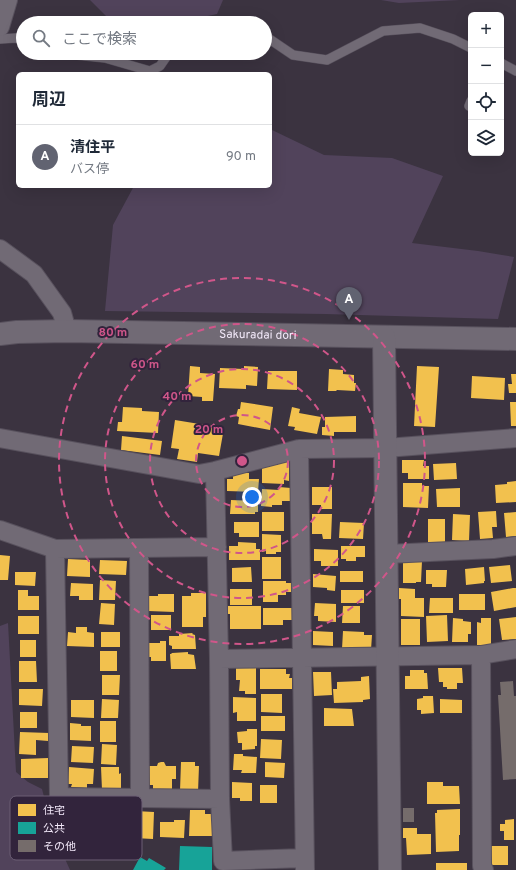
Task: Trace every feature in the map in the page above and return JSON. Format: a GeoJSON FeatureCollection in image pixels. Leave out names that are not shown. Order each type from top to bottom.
{"type":"FeatureCollection","features":[{"type":"Feature","properties":{"kind":"street"},"geometry":{"type":"LineString","coordinates":[[0,27],[8,0]]}},
{"type":"Feature","properties":{"kind":"street"},"geometry":{"type":"LineString","coordinates":[[0,249],[34,274],[62,313],[67,331]]}},
{"type":"Feature","properties":{"kind":"street","name":"Sakuradai dori"},"geometry":{"type":"LineString","coordinates":[[0,334],[17,332],[67,331],[516,339]]}},
{"type":"Feature","properties":{"kind":"street"},"geometry":{"type":"LineString","coordinates":[[384,337],[390,870]]}},
{"type":"Feature","properties":{"kind":"street"},"geometry":{"type":"LineString","coordinates":[[0,438],[199,474],[299,449],[386,448],[516,438]]}},
{"type":"Feature","properties":{"kind":"street"},"geometry":{"type":"LineString","coordinates":[[215,471],[220,799],[223,860],[304,864],[299,449]]}},
{"type":"Feature","properties":{"kind":"street"},"geometry":{"type":"LineString","coordinates":[[0,530],[55,549],[217,547]]}},
{"type":"Feature","properties":{"kind":"street"},"geometry":{"type":"LineString","coordinates":[[387,554],[493,549],[516,546]]}},
{"type":"Feature","properties":{"kind":"street"},"geometry":{"type":"LineString","coordinates":[[139,548],[140,796]]}},
{"type":"Feature","properties":{"kind":"street"},"geometry":{"type":"LineString","coordinates":[[55,549],[59,796]]}},
{"type":"Feature","properties":{"kind":"street"},"geometry":{"type":"LineString","coordinates":[[219,659],[481,656],[516,649]]}},
{"type":"Feature","properties":{"kind":"street"},"geometry":{"type":"LineString","coordinates":[[481,656],[482,866],[484,870]]}},
{"type":"Feature","properties":{"kind":"street"},"geometry":{"type":"LineString","coordinates":[[142,798],[220,799]]}},
{"type":"Feature","properties":{"kind":"lane"},"geometry":{"type":"LineString","coordinates":[[272,41],[293,55],[327,60],[383,31],[420,28],[453,39],[468,46]]}},
{"type":"Feature","properties":{"kind":"lane"},"geometry":{"type":"LineString","coordinates":[[0,39],[16,38]]}},
{"type":"Feature","properties":{"kind":"lane"},"geometry":{"type":"LineString","coordinates":[[113,60],[150,71],[160,66],[164,60]]}},
{"type":"Feature","properties":{"kind":"lane"},"geometry":{"type":"LineString","coordinates":[[504,65],[516,71]]}},
{"type":"Feature","properties":{"kind":"shaded area"},"geometry":{"type":"Polygon","coordinates":[[[90,0],[223,0],[217,14],[208,16],[106,16],[90,0]]]}},
{"type":"Feature","properties":{"kind":"shaded area"},"geometry":{"type":"Polygon","coordinates":[[[381,0],[460,0],[399,3],[381,0]]]}},
{"type":"Feature","properties":{"kind":"shaded area"},"geometry":{"type":"Polygon","coordinates":[[[272,130],[324,155],[392,158],[443,176],[412,243],[514,257],[498,319],[325,314],[105,311],[113,225],[133,188],[272,188],[272,130]]]}},
{"type":"Feature","properties":{"kind":"shaded area"},"geometry":{"type":"Polygon","coordinates":[[[8,623],[16,772],[28,782],[42,789],[44,796],[10,796],[10,860],[66,860],[70,870],[0,870],[0,626],[8,623]]]}},
{"type":"Feature","properties":{"kind":"building: 住宅"},"geometry":{"type":"Polygon","coordinates":[[[190,366],[200,367],[200,373],[215,374],[213,401],[202,401],[202,397],[188,396],[190,366]]]}},
{"type":"Feature","properties":{"kind":"building: 住宅"},"geometry":{"type":"Polygon","coordinates":[[[244,366],[258,367],[257,386],[246,385],[246,389],[219,388],[220,368],[244,369],[244,366]]]}},
{"type":"Feature","properties":{"kind":"building: 住宅"},"geometry":{"type":"Polygon","coordinates":[[[417,366],[439,367],[435,427],[414,426],[417,366]]]}},
{"type":"Feature","properties":{"kind":"building: 住宅"},"geometry":{"type":"Polygon","coordinates":[[[329,369],[343,370],[343,374],[354,375],[354,383],[356,383],[355,391],[328,391],[329,369]]]}},
{"type":"Feature","properties":{"kind":"building: 住宅"},"geometry":{"type":"Polygon","coordinates":[[[268,371],[297,371],[297,390],[267,389],[268,371]]]}},
{"type":"Feature","properties":{"kind":"building: 住宅"},"geometry":{"type":"Polygon","coordinates":[[[511,374],[516,374],[516,393],[509,393],[508,384],[512,384],[511,374]]]}},
{"type":"Feature","properties":{"kind":"building: 住宅"},"geometry":{"type":"Polygon","coordinates":[[[472,376],[505,378],[504,400],[471,398],[472,376]]]}},
{"type":"Feature","properties":{"kind":"building: 住宅"},"geometry":{"type":"Polygon","coordinates":[[[241,402],[273,407],[270,430],[238,424],[239,417],[236,416],[238,409],[240,409],[241,402]]]}},
{"type":"Feature","properties":{"kind":"building: 住宅"},"geometry":{"type":"Polygon","coordinates":[[[510,402],[516,402],[516,426],[511,426],[510,402]]]}},
{"type":"Feature","properties":{"kind":"building: 住宅"},"geometry":{"type":"Polygon","coordinates":[[[123,407],[142,408],[142,411],[159,412],[158,433],[117,431],[118,422],[122,422],[123,407]]]}},
{"type":"Feature","properties":{"kind":"building: 住宅"},"geometry":{"type":"Polygon","coordinates":[[[292,407],[300,409],[299,413],[321,417],[317,434],[294,430],[295,427],[288,426],[292,407]]]}},
{"type":"Feature","properties":{"kind":"building: 住宅"},"geometry":{"type":"Polygon","coordinates":[[[356,416],[356,432],[334,432],[334,436],[322,435],[322,427],[325,427],[325,417],[356,416]]]}},
{"type":"Feature","properties":{"kind":"building: 住宅"},"geometry":{"type":"Polygon","coordinates":[[[175,420],[224,428],[219,456],[198,453],[197,462],[177,459],[179,449],[171,448],[175,420]]]}},
{"type":"Feature","properties":{"kind":"building: 住宅"},"geometry":{"type":"Polygon","coordinates":[[[122,436],[162,441],[160,455],[121,450],[122,436]]]}},
{"type":"Feature","properties":{"kind":"building: 住宅"},"geometry":{"type":"Polygon","coordinates":[[[402,460],[424,460],[423,466],[429,466],[429,479],[408,479],[408,473],[402,473],[402,460]]]}},
{"type":"Feature","properties":{"kind":"building: 住宅"},"geometry":{"type":"Polygon","coordinates":[[[278,462],[289,462],[289,481],[284,480],[284,484],[262,483],[262,467],[270,467],[270,464],[278,465],[278,462]]]}},
{"type":"Feature","properties":{"kind":"building: 住宅"},"geometry":{"type":"Polygon","coordinates":[[[456,463],[457,479],[434,480],[433,464],[456,463]]]}},
{"type":"Feature","properties":{"kind":"building: 住宅"},"geometry":{"type":"Polygon","coordinates":[[[233,473],[249,473],[249,479],[259,479],[258,492],[227,491],[227,479],[233,479],[233,473]]]}},
{"type":"Feature","properties":{"kind":"building: 住宅"},"geometry":{"type":"Polygon","coordinates":[[[516,481],[516,502],[496,503],[495,485],[507,484],[507,482],[516,481]]]}},
{"type":"Feature","properties":{"kind":"building: 住宅"},"geometry":{"type":"Polygon","coordinates":[[[403,483],[422,483],[422,486],[429,486],[428,508],[403,507],[403,483]]]}},
{"type":"Feature","properties":{"kind":"building: 住宅"},"geometry":{"type":"Polygon","coordinates":[[[279,487],[291,488],[290,501],[282,501],[282,505],[272,505],[272,507],[261,506],[262,489],[279,490],[279,487]]]}},
{"type":"Feature","properties":{"kind":"building: 住宅"},"geometry":{"type":"Polygon","coordinates":[[[312,487],[332,487],[332,509],[321,509],[321,505],[312,505],[312,487]]]}},
{"type":"Feature","properties":{"kind":"building: 住宅"},"geometry":{"type":"Polygon","coordinates":[[[460,488],[460,507],[437,507],[436,489],[460,488]]]}},
{"type":"Feature","properties":{"kind":"building: 住宅"},"geometry":{"type":"Polygon","coordinates":[[[231,500],[258,501],[258,512],[255,512],[255,514],[230,514],[231,500]]]}},
{"type":"Feature","properties":{"kind":"building: 住宅"},"geometry":{"type":"Polygon","coordinates":[[[496,511],[497,527],[492,527],[493,538],[480,539],[478,512],[496,511]]]}},
{"type":"Feature","properties":{"kind":"building: 住宅"},"geometry":{"type":"Polygon","coordinates":[[[262,512],[284,512],[284,531],[262,531],[262,512]]]}},
{"type":"Feature","properties":{"kind":"building: 住宅"},"geometry":{"type":"Polygon","coordinates":[[[516,512],[516,536],[506,537],[504,513],[516,512]]]}},
{"type":"Feature","properties":{"kind":"building: 住宅"},"geometry":{"type":"Polygon","coordinates":[[[312,514],[332,514],[331,539],[323,539],[322,534],[312,534],[312,514]]]}},
{"type":"Feature","properties":{"kind":"building: 住宅"},"geometry":{"type":"Polygon","coordinates":[[[453,514],[470,515],[469,541],[452,540],[453,514]]]}},
{"type":"Feature","properties":{"kind":"building: 住宅"},"geometry":{"type":"Polygon","coordinates":[[[428,519],[445,519],[445,542],[428,542],[428,519]]]}},
{"type":"Feature","properties":{"kind":"building: 住宅"},"geometry":{"type":"Polygon","coordinates":[[[234,522],[259,522],[259,537],[239,537],[239,533],[234,533],[234,522]]]}},
{"type":"Feature","properties":{"kind":"building: 住宅"},"geometry":{"type":"Polygon","coordinates":[[[340,522],[364,523],[363,539],[339,538],[340,522]]]}},
{"type":"Feature","properties":{"kind":"building: 住宅"},"geometry":{"type":"Polygon","coordinates":[[[262,534],[281,535],[281,552],[276,552],[276,554],[266,554],[266,551],[262,552],[262,534]]]}},
{"type":"Feature","properties":{"kind":"building: 住宅"},"geometry":{"type":"Polygon","coordinates":[[[238,542],[256,543],[256,549],[260,549],[260,560],[229,560],[229,546],[238,546],[238,542]]]}},
{"type":"Feature","properties":{"kind":"building: 住宅"},"geometry":{"type":"Polygon","coordinates":[[[341,546],[365,546],[365,557],[356,557],[356,561],[346,561],[346,559],[341,559],[341,546]]]}},
{"type":"Feature","properties":{"kind":"building: 住宅"},"geometry":{"type":"Polygon","coordinates":[[[314,549],[338,550],[338,566],[321,566],[321,561],[314,561],[314,549]]]}},
{"type":"Feature","properties":{"kind":"building: 住宅"},"geometry":{"type":"Polygon","coordinates":[[[0,555],[10,556],[8,580],[0,580],[0,555]]]}},
{"type":"Feature","properties":{"kind":"building: 住宅"},"geometry":{"type":"Polygon","coordinates":[[[262,557],[281,557],[281,579],[262,579],[262,557]]]}},
{"type":"Feature","properties":{"kind":"building: 住宅"},"geometry":{"type":"Polygon","coordinates":[[[68,559],[90,560],[90,577],[67,576],[68,559]]]}},
{"type":"Feature","properties":{"kind":"building: 住宅"},"geometry":{"type":"Polygon","coordinates":[[[100,560],[127,561],[126,575],[99,574],[100,560]]]}},
{"type":"Feature","properties":{"kind":"building: 住宅"},"geometry":{"type":"Polygon","coordinates":[[[403,560],[422,561],[421,582],[403,583],[403,560]]]}},
{"type":"Feature","properties":{"kind":"building: 住宅"},"geometry":{"type":"Polygon","coordinates":[[[510,565],[512,581],[491,583],[489,567],[510,565]]]}},
{"type":"Feature","properties":{"kind":"building: 住宅"},"geometry":{"type":"Polygon","coordinates":[[[251,567],[252,582],[232,582],[232,568],[251,567]]]}},
{"type":"Feature","properties":{"kind":"building: 住宅"},"geometry":{"type":"Polygon","coordinates":[[[484,567],[484,583],[466,585],[465,569],[484,567]]]}},
{"type":"Feature","properties":{"kind":"building: 住宅"},"geometry":{"type":"Polygon","coordinates":[[[426,570],[447,570],[446,587],[432,587],[432,584],[426,584],[426,570]]]}},
{"type":"Feature","properties":{"kind":"building: 住宅"},"geometry":{"type":"Polygon","coordinates":[[[340,571],[363,571],[363,582],[340,582],[340,571]]]}},
{"type":"Feature","properties":{"kind":"building: 住宅"},"geometry":{"type":"Polygon","coordinates":[[[15,572],[36,572],[35,586],[15,585],[15,572]]]}},
{"type":"Feature","properties":{"kind":"building: 住宅"},"geometry":{"type":"Polygon","coordinates":[[[313,574],[336,576],[335,591],[327,590],[327,588],[313,587],[313,574]]]}},
{"type":"Feature","properties":{"kind":"building: 住宅"},"geometry":{"type":"Polygon","coordinates":[[[100,580],[116,581],[115,600],[99,600],[100,580]]]}},
{"type":"Feature","properties":{"kind":"building: 住宅"},"geometry":{"type":"Polygon","coordinates":[[[263,581],[286,581],[286,583],[292,583],[292,592],[286,592],[286,595],[278,595],[278,602],[263,602],[263,581]]]}},
{"type":"Feature","properties":{"kind":"building: 住宅"},"geometry":{"type":"Polygon","coordinates":[[[71,583],[93,584],[93,600],[79,600],[79,596],[70,596],[71,583]]]}},
{"type":"Feature","properties":{"kind":"building: 住宅"},"geometry":{"type":"Polygon","coordinates":[[[399,588],[415,589],[415,598],[424,598],[424,617],[401,616],[401,599],[399,599],[399,588]]]}},
{"type":"Feature","properties":{"kind":"building: 住宅"},"geometry":{"type":"Polygon","coordinates":[[[516,588],[516,607],[494,611],[491,592],[516,588]]]}},
{"type":"Feature","properties":{"kind":"building: 住宅"},"geometry":{"type":"Polygon","coordinates":[[[230,589],[252,589],[252,605],[230,605],[230,589]]]}},
{"type":"Feature","properties":{"kind":"building: 住宅"},"geometry":{"type":"Polygon","coordinates":[[[18,590],[28,590],[28,596],[39,596],[39,610],[18,610],[18,590]]]}},
{"type":"Feature","properties":{"kind":"building: 住宅"},"geometry":{"type":"Polygon","coordinates":[[[341,590],[364,590],[364,603],[341,603],[341,590]]]}},
{"type":"Feature","properties":{"kind":"building: 住宅"},"geometry":{"type":"Polygon","coordinates":[[[191,593],[206,593],[206,617],[203,617],[203,627],[182,627],[182,596],[191,596],[191,593]]]}},
{"type":"Feature","properties":{"kind":"building: 住宅"},"geometry":{"type":"Polygon","coordinates":[[[158,594],[174,594],[174,612],[148,611],[148,596],[158,596],[158,594]]]}},
{"type":"Feature","properties":{"kind":"building: 住宅"},"geometry":{"type":"Polygon","coordinates":[[[459,594],[485,594],[485,610],[459,610],[459,594]]]}},
{"type":"Feature","properties":{"kind":"building: 住宅"},"geometry":{"type":"Polygon","coordinates":[[[430,598],[453,598],[453,613],[429,613],[430,598]]]}},
{"type":"Feature","properties":{"kind":"building: 住宅"},"geometry":{"type":"Polygon","coordinates":[[[101,603],[115,604],[114,625],[99,624],[101,603]]]}},
{"type":"Feature","properties":{"kind":"building: 住宅"},"geometry":{"type":"Polygon","coordinates":[[[315,603],[336,604],[336,622],[318,621],[318,616],[314,616],[315,603]]]}},
{"type":"Feature","properties":{"kind":"building: 住宅"},"geometry":{"type":"Polygon","coordinates":[[[228,606],[261,606],[261,629],[230,629],[230,614],[228,614],[228,606]]]}},
{"type":"Feature","properties":{"kind":"building: 住宅"},"geometry":{"type":"Polygon","coordinates":[[[343,606],[360,606],[360,623],[342,623],[343,606]]]}},
{"type":"Feature","properties":{"kind":"building: 住宅"},"geometry":{"type":"Polygon","coordinates":[[[263,608],[292,608],[292,620],[283,620],[283,625],[263,625],[263,608]]]}},
{"type":"Feature","properties":{"kind":"building: 住宅"},"geometry":{"type":"Polygon","coordinates":[[[151,615],[171,615],[171,630],[151,630],[151,615]]]}},
{"type":"Feature","properties":{"kind":"building: 住宅"},"geometry":{"type":"Polygon","coordinates":[[[447,615],[448,641],[427,642],[426,616],[447,615]]]}},
{"type":"Feature","properties":{"kind":"building: 住宅"},"geometry":{"type":"Polygon","coordinates":[[[18,616],[39,616],[39,634],[18,634],[18,616]]]}},
{"type":"Feature","properties":{"kind":"building: 住宅"},"geometry":{"type":"Polygon","coordinates":[[[516,617],[516,639],[502,640],[499,619],[516,617]]]}},
{"type":"Feature","properties":{"kind":"building: 住宅"},"geometry":{"type":"Polygon","coordinates":[[[453,618],[471,622],[471,634],[468,634],[468,642],[452,642],[453,618]]]}},
{"type":"Feature","properties":{"kind":"building: 住宅"},"geometry":{"type":"Polygon","coordinates":[[[481,618],[491,618],[491,645],[477,645],[477,622],[481,623],[481,618]]]}},
{"type":"Feature","properties":{"kind":"building: 住宅"},"geometry":{"type":"Polygon","coordinates":[[[401,619],[420,619],[420,645],[401,645],[401,619]]]}},
{"type":"Feature","properties":{"kind":"building: 住宅"},"geometry":{"type":"Polygon","coordinates":[[[76,627],[87,627],[87,632],[94,633],[94,647],[67,646],[68,632],[76,633],[76,627]]]}},
{"type":"Feature","properties":{"kind":"building: 住宅"},"geometry":{"type":"Polygon","coordinates":[[[313,631],[333,632],[333,646],[313,645],[313,631]]]}},
{"type":"Feature","properties":{"kind":"building: 住宅"},"geometry":{"type":"Polygon","coordinates":[[[343,631],[364,632],[364,635],[372,635],[371,650],[342,649],[343,631]]]}},
{"type":"Feature","properties":{"kind":"building: 住宅"},"geometry":{"type":"Polygon","coordinates":[[[101,632],[120,632],[120,647],[101,647],[101,632]]]}},
{"type":"Feature","properties":{"kind":"building: 住宅"},"geometry":{"type":"Polygon","coordinates":[[[193,633],[192,634],[195,635],[196,649],[172,649],[172,646],[169,645],[169,636],[179,636],[179,634],[193,633]]]}},
{"type":"Feature","properties":{"kind":"building: 住宅"},"geometry":{"type":"Polygon","coordinates":[[[20,640],[36,640],[36,657],[20,657],[20,640]]]}},
{"type":"Feature","properties":{"kind":"building: 住宅"},"geometry":{"type":"Polygon","coordinates":[[[160,641],[166,641],[166,661],[151,661],[149,653],[147,653],[147,643],[160,643],[160,641]]]}},
{"type":"Feature","properties":{"kind":"building: 住宅"},"geometry":{"type":"Polygon","coordinates":[[[100,651],[117,651],[117,671],[100,671],[100,651]]]}},
{"type":"Feature","properties":{"kind":"building: 住宅"},"geometry":{"type":"Polygon","coordinates":[[[188,652],[188,654],[194,655],[196,669],[171,669],[170,654],[188,652]]]}},
{"type":"Feature","properties":{"kind":"building: 住宅"},"geometry":{"type":"Polygon","coordinates":[[[19,661],[36,661],[37,682],[19,682],[19,661]]]}},
{"type":"Feature","properties":{"kind":"building: 住宅"},"geometry":{"type":"Polygon","coordinates":[[[236,667],[256,667],[256,694],[245,694],[245,691],[239,691],[240,680],[236,680],[236,667]]]}},
{"type":"Feature","properties":{"kind":"building: 住宅"},"geometry":{"type":"Polygon","coordinates":[[[438,668],[462,668],[463,683],[457,683],[457,689],[447,689],[447,687],[443,687],[443,682],[439,682],[438,668]]]}},
{"type":"Feature","properties":{"kind":"building: 住宅"},"geometry":{"type":"Polygon","coordinates":[[[260,669],[286,669],[286,674],[290,674],[289,678],[292,678],[292,689],[260,689],[260,669]]]}},
{"type":"Feature","properties":{"kind":"building: 住宅"},"geometry":{"type":"Polygon","coordinates":[[[410,670],[424,670],[424,673],[427,673],[428,689],[405,689],[405,676],[410,676],[410,670]]]}},
{"type":"Feature","properties":{"kind":"building: 住宅"},"geometry":{"type":"Polygon","coordinates":[[[313,672],[331,672],[332,695],[314,696],[313,672]]]}},
{"type":"Feature","properties":{"kind":"building: 住宅"},"geometry":{"type":"Polygon","coordinates":[[[102,675],[120,675],[119,695],[102,695],[102,675]]]}},
{"type":"Feature","properties":{"kind":"building: 住宅"},"geometry":{"type":"Polygon","coordinates":[[[369,676],[370,699],[363,700],[363,702],[334,703],[333,689],[337,689],[337,682],[361,681],[361,677],[369,676]]]}},
{"type":"Feature","properties":{"kind":"building: 住宅"},"geometry":{"type":"Polygon","coordinates":[[[19,689],[43,689],[42,706],[19,705],[19,689]]]}},
{"type":"Feature","properties":{"kind":"building: 住宅"},"geometry":{"type":"Polygon","coordinates":[[[261,694],[282,694],[282,713],[261,712],[261,694]]]}},
{"type":"Feature","properties":{"kind":"building: 住宅"},"geometry":{"type":"Polygon","coordinates":[[[423,696],[433,696],[434,713],[421,714],[421,710],[417,710],[417,699],[423,698],[423,696]]]}},
{"type":"Feature","properties":{"kind":"building: 住宅"},"geometry":{"type":"Polygon","coordinates":[[[233,697],[256,698],[256,721],[237,721],[237,712],[233,713],[233,697]]]}},
{"type":"Feature","properties":{"kind":"building: 住宅"},"geometry":{"type":"Polygon","coordinates":[[[102,699],[119,700],[118,718],[101,718],[102,699]]]}},
{"type":"Feature","properties":{"kind":"building: 住宅"},"geometry":{"type":"Polygon","coordinates":[[[440,699],[462,700],[462,713],[440,713],[440,699]]]}},
{"type":"Feature","properties":{"kind":"building: 住宅"},"geometry":{"type":"Polygon","coordinates":[[[71,700],[94,700],[94,718],[71,717],[71,700]]]}},
{"type":"Feature","properties":{"kind":"building: 住宅"},"geometry":{"type":"Polygon","coordinates":[[[324,708],[352,709],[354,726],[324,726],[324,708]]]}},
{"type":"Feature","properties":{"kind":"building: 住宅"},"geometry":{"type":"Polygon","coordinates":[[[20,712],[37,712],[37,728],[20,728],[20,712]]]}},
{"type":"Feature","properties":{"kind":"building: 住宅"},"geometry":{"type":"Polygon","coordinates":[[[261,716],[285,716],[285,731],[261,731],[261,716]]]}},
{"type":"Feature","properties":{"kind":"building: 住宅"},"geometry":{"type":"Polygon","coordinates":[[[100,721],[116,721],[116,742],[100,742],[100,721]]]}},
{"type":"Feature","properties":{"kind":"building: 住宅"},"geometry":{"type":"Polygon","coordinates":[[[70,723],[81,724],[81,726],[91,726],[91,741],[70,740],[70,723]]]}},
{"type":"Feature","properties":{"kind":"building: 住宅"},"geometry":{"type":"Polygon","coordinates":[[[247,729],[257,729],[257,746],[255,746],[255,749],[242,750],[242,743],[238,743],[237,732],[247,731],[247,729]]]}},
{"type":"Feature","properties":{"kind":"building: 住宅"},"geometry":{"type":"Polygon","coordinates":[[[20,732],[49,733],[48,741],[36,740],[36,755],[19,754],[20,732]]]}},
{"type":"Feature","properties":{"kind":"building: 住宅"},"geometry":{"type":"Polygon","coordinates":[[[261,739],[282,740],[281,759],[260,758],[261,739]]]}},
{"type":"Feature","properties":{"kind":"building: 住宅"},"geometry":{"type":"Polygon","coordinates":[[[102,744],[117,745],[116,765],[101,764],[102,744]]]}},
{"type":"Feature","properties":{"kind":"building: 住宅"},"geometry":{"type":"Polygon","coordinates":[[[72,746],[94,747],[93,763],[71,762],[72,746]]]}},
{"type":"Feature","properties":{"kind":"building: 住宅"},"geometry":{"type":"Polygon","coordinates":[[[234,754],[257,757],[256,773],[241,773],[242,770],[233,770],[234,754]]]}},
{"type":"Feature","properties":{"kind":"building: 住宅"},"geometry":{"type":"Polygon","coordinates":[[[48,758],[48,778],[21,778],[21,759],[48,758]]]}},
{"type":"Feature","properties":{"kind":"building: 住宅"},"geometry":{"type":"Polygon","coordinates":[[[164,762],[166,766],[176,766],[176,779],[172,779],[172,790],[153,790],[153,785],[148,785],[148,766],[157,766],[158,763],[164,762]]]}},
{"type":"Feature","properties":{"kind":"building: 住宅"},"geometry":{"type":"Polygon","coordinates":[[[181,762],[195,762],[195,766],[199,766],[198,792],[180,791],[181,762]]]}},
{"type":"Feature","properties":{"kind":"building: 住宅"},"geometry":{"type":"Polygon","coordinates":[[[265,762],[285,763],[284,778],[265,777],[265,762]]]}},
{"type":"Feature","properties":{"kind":"building: 住宅"},"geometry":{"type":"Polygon","coordinates":[[[69,767],[94,769],[93,784],[87,784],[87,788],[71,787],[72,784],[68,784],[69,767]]]}},
{"type":"Feature","properties":{"kind":"building: 住宅"},"geometry":{"type":"Polygon","coordinates":[[[101,767],[119,767],[119,774],[121,773],[121,790],[102,790],[101,767]]]}},
{"type":"Feature","properties":{"kind":"building: 住宅"},"geometry":{"type":"Polygon","coordinates":[[[232,782],[252,783],[252,801],[240,801],[240,798],[232,798],[232,782]]]}},
{"type":"Feature","properties":{"kind":"building: 住宅"},"geometry":{"type":"Polygon","coordinates":[[[427,782],[443,782],[443,786],[459,786],[460,804],[427,804],[427,782]]]}},
{"type":"Feature","properties":{"kind":"building: 住宅"},"geometry":{"type":"Polygon","coordinates":[[[260,785],[277,785],[277,803],[260,803],[260,785]]]}},
{"type":"Feature","properties":{"kind":"building: 住宅"},"geometry":{"type":"Polygon","coordinates":[[[460,809],[459,851],[436,852],[435,813],[437,813],[437,810],[460,809]]]}},
{"type":"Feature","properties":{"kind":"building: 住宅"},"geometry":{"type":"Polygon","coordinates":[[[190,810],[205,810],[205,814],[213,814],[213,836],[189,836],[190,810]]]}},
{"type":"Feature","properties":{"kind":"building: 住宅"},"geometry":{"type":"Polygon","coordinates":[[[142,811],[154,812],[153,839],[142,838],[142,811]]]}},
{"type":"Feature","properties":{"kind":"building: 住宅"},"geometry":{"type":"Polygon","coordinates":[[[514,819],[514,840],[504,840],[504,831],[500,831],[500,824],[505,824],[505,820],[514,819]]]}},
{"type":"Feature","properties":{"kind":"building: 住宅"},"geometry":{"type":"Polygon","coordinates":[[[174,820],[185,820],[184,838],[160,837],[160,822],[174,822],[174,820]]]}},
{"type":"Feature","properties":{"kind":"building: 住宅"},"geometry":{"type":"Polygon","coordinates":[[[403,828],[417,828],[417,834],[431,834],[431,854],[407,855],[406,838],[403,838],[403,828]]]}},
{"type":"Feature","properties":{"kind":"building: 住宅"},"geometry":{"type":"Polygon","coordinates":[[[490,846],[508,846],[508,865],[492,865],[490,846]]]}},
{"type":"Feature","properties":{"kind":"building: 住宅"},"geometry":{"type":"Polygon","coordinates":[[[436,863],[467,863],[467,870],[436,870],[436,863]]]}},
{"type":"Feature","properties":{"kind":"building: 公共"},"geometry":{"type":"Polygon","coordinates":[[[180,846],[212,847],[212,870],[179,870],[180,846]]]}},
{"type":"Feature","properties":{"kind":"building: 公共"},"geometry":{"type":"Polygon","coordinates":[[[142,858],[147,861],[149,858],[166,868],[164,870],[133,870],[138,860],[142,860],[142,858]]]}},
{"type":"Feature","properties":{"kind":"building: その他"},"geometry":{"type":"Polygon","coordinates":[[[513,681],[514,696],[516,696],[516,779],[503,780],[498,695],[501,695],[500,682],[513,681]]]}},
{"type":"Feature","properties":{"kind":"building: その他"},"geometry":{"type":"Polygon","coordinates":[[[403,808],[414,808],[414,822],[403,822],[403,808]]]}},
{"type":"Feature","properties":{"kind":"place","name":"清住平"},"geometry":{"type":"Point","coordinates":[349,320]}}]}
